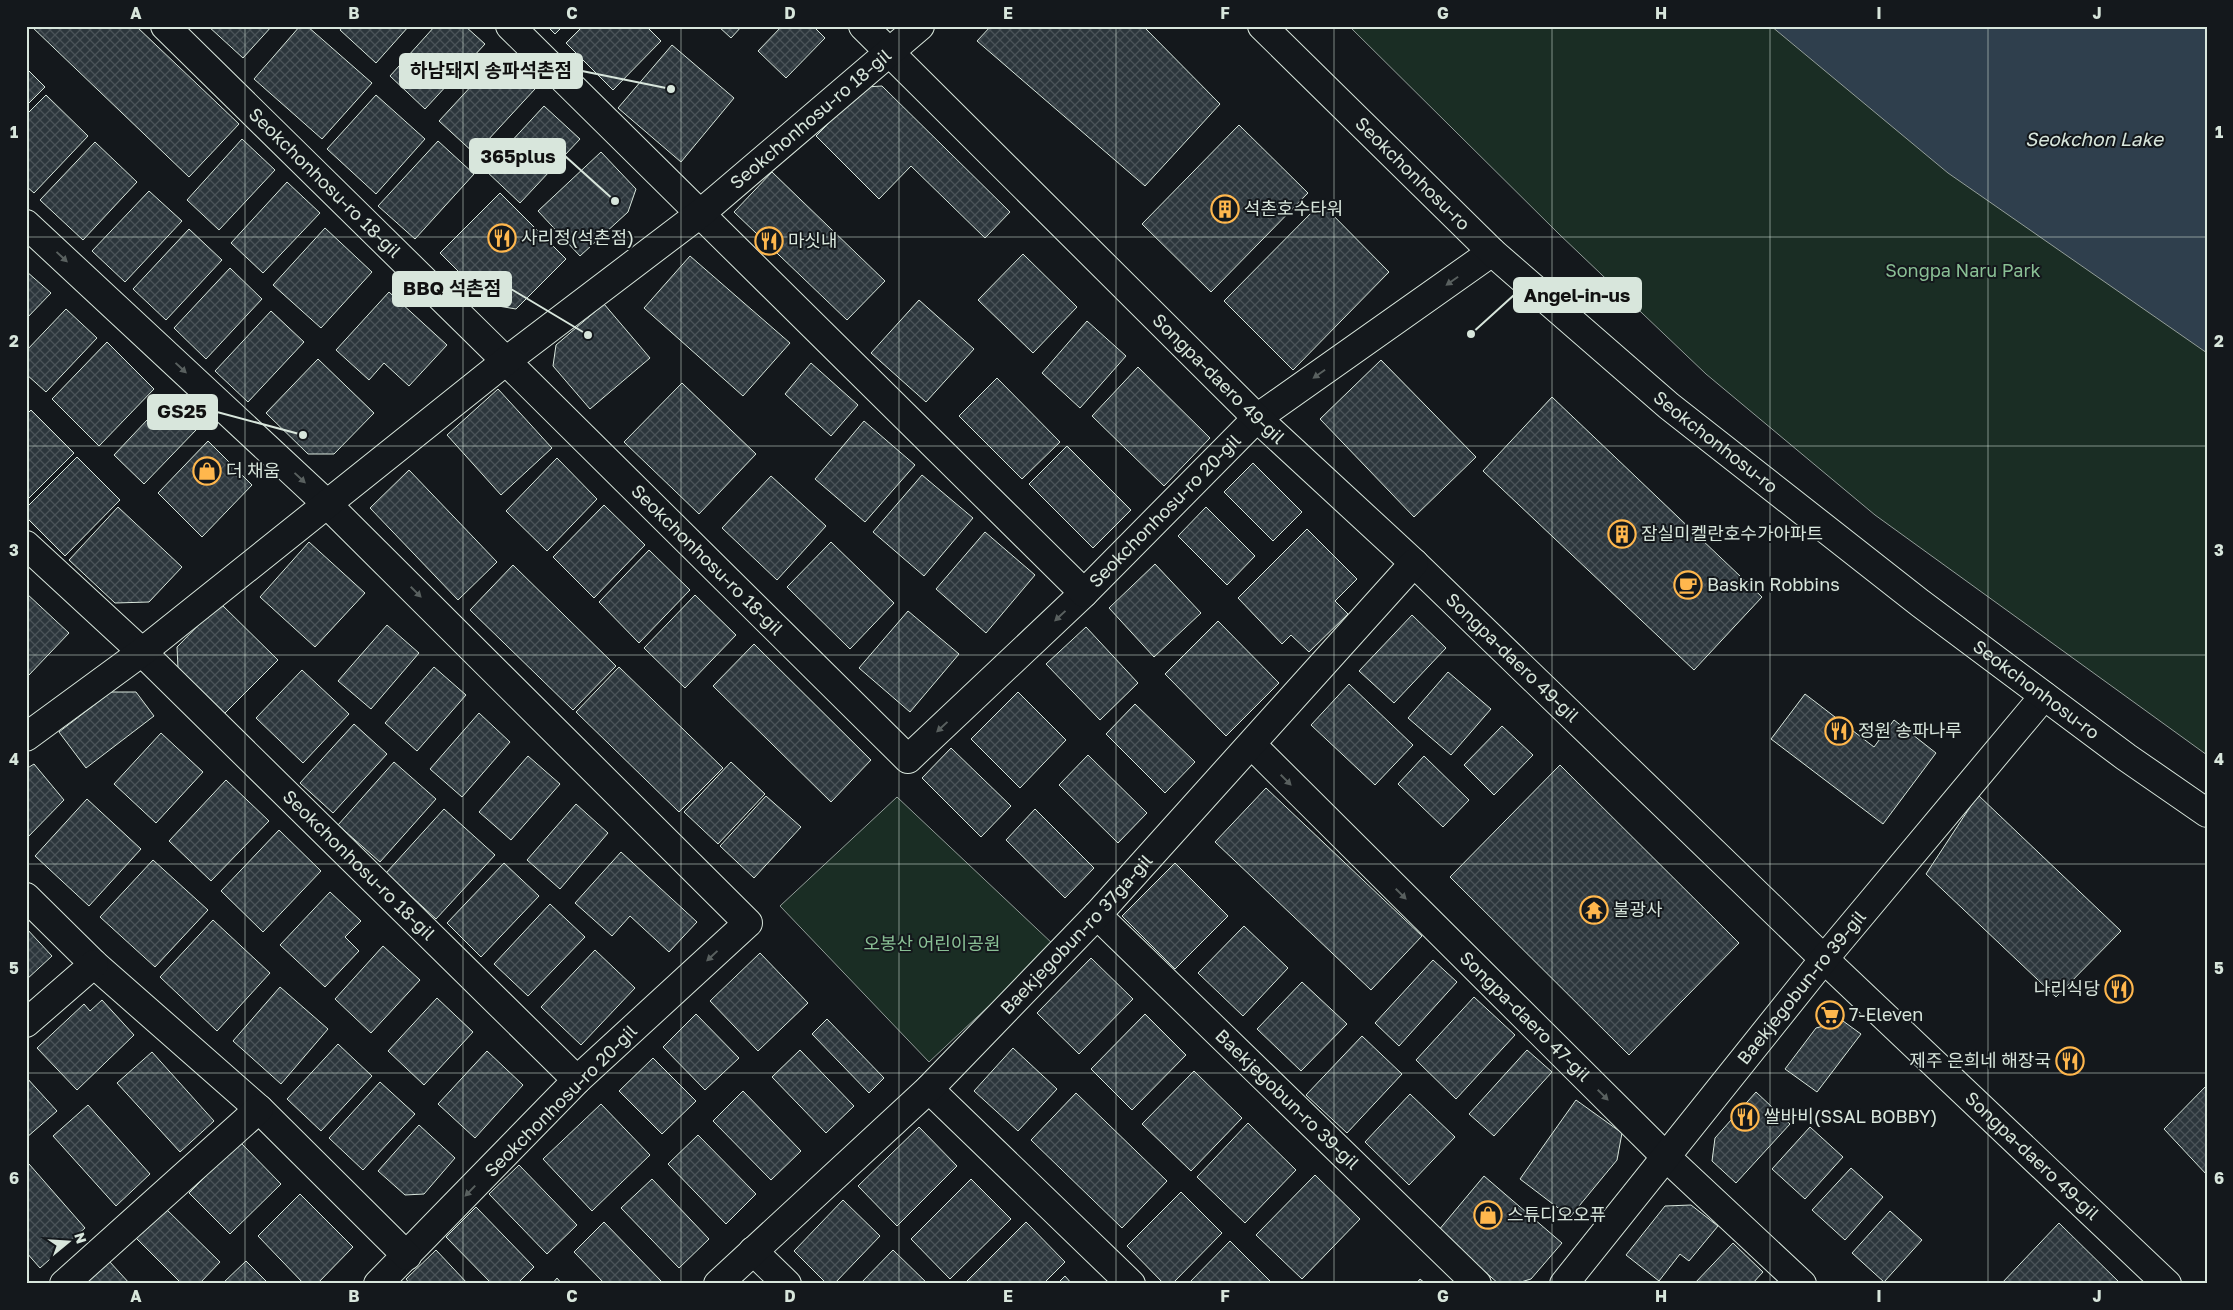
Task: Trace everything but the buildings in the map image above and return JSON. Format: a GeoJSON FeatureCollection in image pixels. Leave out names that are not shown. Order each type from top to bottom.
{"type":"FeatureCollection","features":[{"type":"Feature","properties":{"kind":"street","name":"Seokchonhosu-ro 18-gil"},"geometry":{"type":"LineString","coordinates":[[165,26],[506,360],[908,759]]}},
{"type":"Feature","properties":{"kind":"street"},"geometry":{"type":"LineString","coordinates":[[510,26],[1084,593]]}},
{"type":"Feature","properties":{"kind":"street","name":"Songpa-daero 49-gil"},"geometry":{"type":"LineString","coordinates":[[863,26],[1257,418],[1414,563],[1824,960],[2166,1284]]}},
{"type":"Feature","properties":{"kind":"street","name":"Seokchonhosu-ro 18-gil"},"geometry":{"type":"LineString","coordinates":[[26,737],[142,652],[506,360],[701,213],[920,26]]}},
{"type":"Feature","properties":{"kind":"street","name":"Seokchonhosu-ro"},"geometry":{"type":"LineString","coordinates":[[1262,26],[1492,252],[1669,406],[1920,603],[2207,814]]}},
{"type":"Feature","properties":{"kind":"street"},"geometry":{"type":"LineString","coordinates":[[26,224],[327,504]]}},
{"type":"Feature","properties":{"kind":"street","name":"Seokchonhosu-ro 20-gil"},"geometry":{"type":"LineString","coordinates":[[908,759],[1084,593],[1257,418],[1492,252]]}},
{"type":"Feature","properties":{"kind":"street","name":"Seokchonhosu-ro 20-gil"},"geometry":{"type":"LineString","coordinates":[[327,504],[748,923],[577,1080],[378,1284]]}},
{"type":"Feature","properties":{"kind":"street","name":"Seokchonhosu-ro 18-gil"},"geometry":{"type":"LineString","coordinates":[[26,545],[142,652],[577,1080]]}},
{"type":"Feature","properties":{"kind":"street","name":"Baekjegobun-ro 37ga-gil"},"geometry":{"type":"LineString","coordinates":[[718,1284],[929,1089],[1098,915],[1414,563]]}},
{"type":"Feature","properties":{"kind":"street","name":"Baekjegobun-ro 39-gil"},"geometry":{"type":"LineString","coordinates":[[1564,1284],[1824,960],[2044,696]]}},
{"type":"Feature","properties":{"kind":"street","name":"Songpa-daero 47-gil"},"geometry":{"type":"LineString","coordinates":[[1252,745],[1666,1158],[1802,1284]]}},
{"type":"Feature","properties":{"kind":"street"},"geometry":{"type":"LineString","coordinates":[[26,897],[94,964],[260,1109],[407,1256]]}},
{"type":"Feature","properties":{"kind":"street","name":"Baekjegobun-ro 39-gil"},"geometry":{"type":"LineString","coordinates":[[1098,915],[1477,1284]]}},
{"type":"Feature","properties":{"kind":"street"},"geometry":{"type":"LineString","coordinates":[[26,1023],[94,964]]}},
{"type":"Feature","properties":{"kind":"street"},"geometry":{"type":"LineString","coordinates":[[929,1089],[1131,1284]]}},
{"type":"Feature","properties":{"kind":"street"},"geometry":{"type":"LineString","coordinates":[[64,1284],[260,1109]]}},
{"type":"Feature","properties":{"kind":"street"},"geometry":{"type":"LineString","coordinates":[[753,1251],[787,1284]]}},
{"type":"Feature","properties":{"kind":"green space","name":"Songpa Naru Park"},"geometry":{"type":"Polygon","coordinates":[[[1349,26],[2207,26],[2207,755],[1875,515],[1706,374],[1559,234],[1349,26]]]}},
{"type":"Feature","properties":{"kind":"green space","name":"오봉산 어린이공원"},"geometry":{"type":"Polygon","coordinates":[[[897,797],[1054,945],[929,1062],[780,906],[897,797]]]}},
{"type":"Feature","properties":{"kind":"water","name":"Seokchon Lake"},"geometry":{"type":"Polygon","coordinates":[[[1771,26],[2207,26],[2207,353],[1948,173],[1771,26]]]}},
{"type":"Feature","properties":{"kind":"place","name":"하남돼지 송파석촌점"},"geometry":{"type":"Point","coordinates":[671,89]}},
{"type":"Feature","properties":{"kind":"place","name":"365plus"},"geometry":{"type":"Point","coordinates":[615,201]}},
{"type":"Feature","properties":{"kind":"place","name":"석촌호수타워"},"geometry":{"type":"Point","coordinates":[1225,209]}},
{"type":"Feature","properties":{"kind":"place","name":"사리정(석촌점)"},"geometry":{"type":"Point","coordinates":[502,238]}},
{"type":"Feature","properties":{"kind":"place","name":"마싯내"},"geometry":{"type":"Point","coordinates":[769,241]}},
{"type":"Feature","properties":{"kind":"place","name":"Angel-in-us"},"geometry":{"type":"Point","coordinates":[1471,334]}},
{"type":"Feature","properties":{"kind":"place","name":"BBQ 석촌점"},"geometry":{"type":"Point","coordinates":[588,335]}},
{"type":"Feature","properties":{"kind":"place","name":"GS25"},"geometry":{"type":"Point","coordinates":[303,435]}},
{"type":"Feature","properties":{"kind":"place","name":"더 채움"},"geometry":{"type":"Point","coordinates":[207,471]}},
{"type":"Feature","properties":{"kind":"place","name":"잠실미켈란호수가아파트"},"geometry":{"type":"Point","coordinates":[1622,534]}},
{"type":"Feature","properties":{"kind":"place","name":"Baskin Robbins"},"geometry":{"type":"Point","coordinates":[1688,585]}},
{"type":"Feature","properties":{"kind":"place","name":"정원 송파나루"},"geometry":{"type":"Point","coordinates":[1839,731]}},
{"type":"Feature","properties":{"kind":"place","name":"불광사"},"geometry":{"type":"Point","coordinates":[1594,910]}},
{"type":"Feature","properties":{"kind":"place","name":"나리식당"},"geometry":{"type":"Point","coordinates":[2119,989]}},
{"type":"Feature","properties":{"kind":"place","name":"7-Eleven"},"geometry":{"type":"Point","coordinates":[1830,1015]}},
{"type":"Feature","properties":{"kind":"place","name":"제주 은희네 해장국"},"geometry":{"type":"Point","coordinates":[2070,1061]}},
{"type":"Feature","properties":{"kind":"place","name":"쌀바비(SSAL BOBBY)"},"geometry":{"type":"Point","coordinates":[1745,1117]}},
{"type":"Feature","properties":{"kind":"place","name":"스튜디오오퓨"},"geometry":{"type":"Point","coordinates":[1488,1215]}}]}
